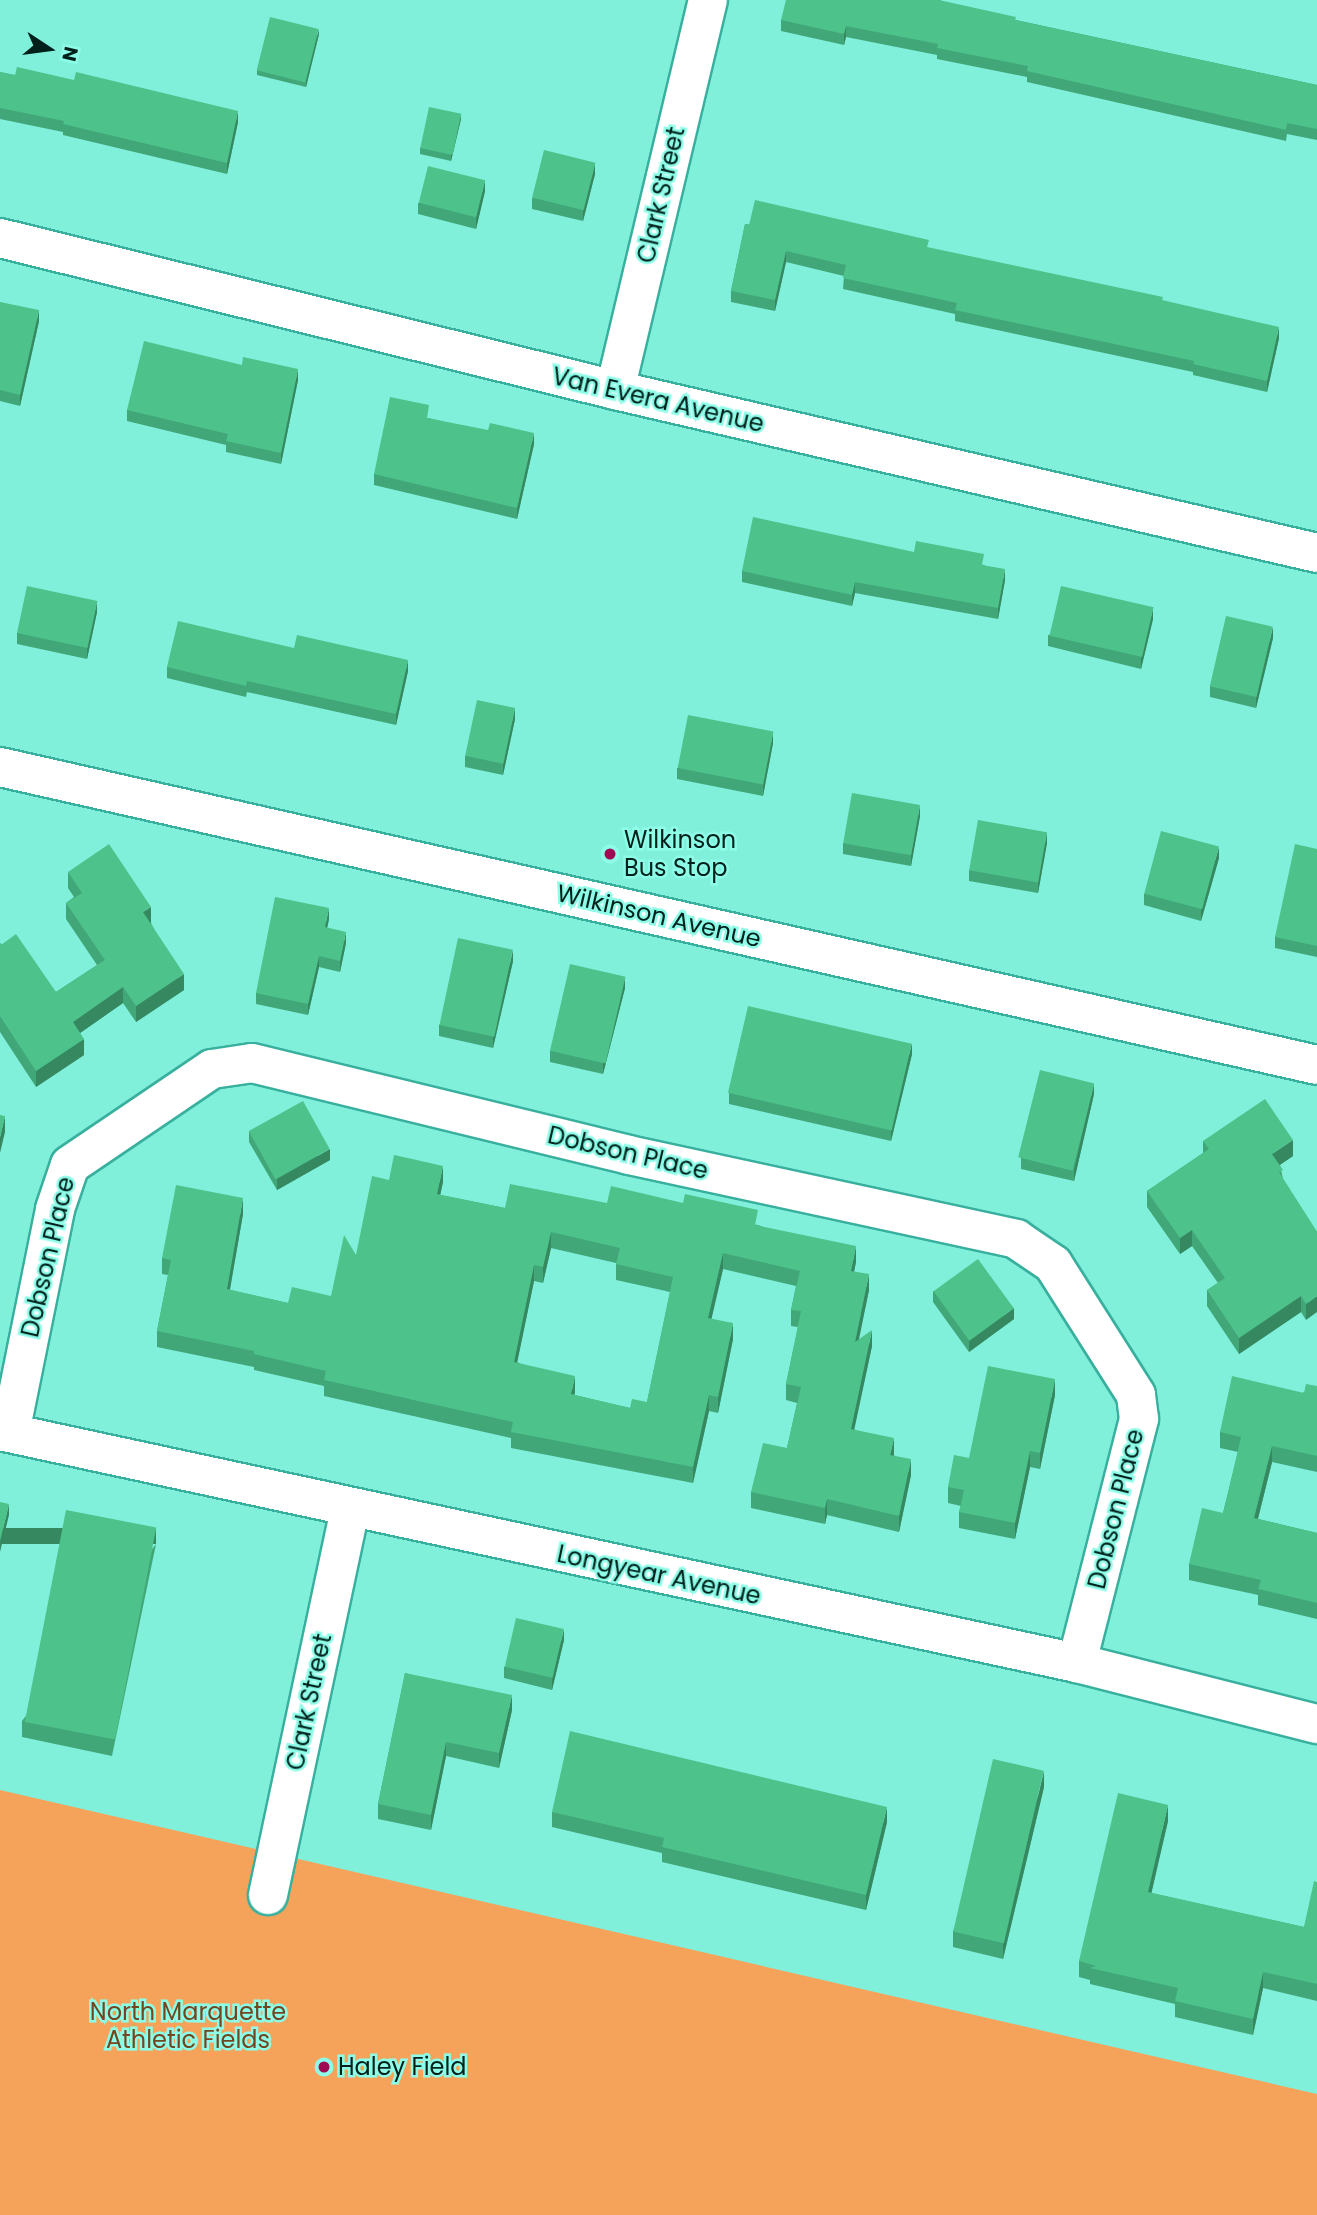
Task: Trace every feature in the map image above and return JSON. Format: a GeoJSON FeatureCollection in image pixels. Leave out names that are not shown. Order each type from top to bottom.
{"type":"FeatureCollection","features":[{"type":"Feature","properties":{"kind":"street","name":"Clark Street"},"geometry":{"type":"LineString","coordinates":[[615,390],[708,0]]}},
{"type":"Feature","properties":{"kind":"street","name":"Van Evera Avenue"},"geometry":{"type":"LineString","coordinates":[[0,238],[615,390],[1317,553]]}},
{"type":"Feature","properties":{"kind":"street","name":"Wilkinson Avenue"},"geometry":{"type":"LineString","coordinates":[[0,767],[1317,1065]]}},
{"type":"Feature","properties":{"kind":"street","name":"Dobson Place"},"geometry":{"type":"LineString","coordinates":[[5,1432],[55,1209],[70,1165],[212,1069],[252,1063],[628,1155],[1016,1239],[1053,1264],[1136,1395],[1139,1419],[1077,1663]]}},
{"type":"Feature","properties":{"kind":"street","name":"Longyear Avenue"},"geometry":{"type":"LineString","coordinates":[[5,1432],[350,1509],[1077,1663],[1317,1724]]}},
{"type":"Feature","properties":{"kind":"street","name":"Clark Street"},"geometry":{"type":"LineString","coordinates":[[268,1895],[350,1509]]}},
{"type":"Feature","properties":{"kind":"green space","name":"North Marquette Athletic Fields"},"geometry":{"type":"Polygon","coordinates":[[[0,1790],[1317,2094],[1317,2215],[0,2215],[0,1790]]]}},
{"type":"Feature","properties":{"kind":"building"},"geometry":{"type":"Polygon","coordinates":[[[786,0],[939,0],[1016,17],[1015,20],[1317,85],[1317,129],[1287,123],[1286,130],[1027,71],[1028,66],[937,48],[938,44],[846,26],[844,34],[781,20],[786,0]]]}},
{"type":"Feature","properties":{"kind":"building"},"geometry":{"type":"Polygon","coordinates":[[[270,17],[319,29],[305,82],[257,70],[270,17]]]}},
{"type":"Feature","properties":{"kind":"building"},"geometry":{"type":"Polygon","coordinates":[[[17,67],[74,80],[76,72],[238,111],[227,163],[63,124],[64,121],[0,108],[0,72],[15,75],[17,67]]]}},
{"type":"Feature","properties":{"kind":"building"},"geometry":{"type":"Polygon","coordinates":[[[429,107],[461,114],[453,155],[420,148],[429,107]]]}},
{"type":"Feature","properties":{"kind":"building"},"geometry":{"type":"Polygon","coordinates":[[[544,150],[595,163],[584,210],[532,198],[544,150]]]}},
{"type":"Feature","properties":{"kind":"building"},"geometry":{"type":"Polygon","coordinates":[[[428,166],[485,180],[476,217],[419,203],[428,166]]]}},
{"type":"Feature","properties":{"kind":"building"},"geometry":{"type":"Polygon","coordinates":[[[755,200],[929,240],[927,247],[1163,297],[1162,300],[1279,327],[1267,381],[1193,364],[1194,361],[955,310],[957,303],[843,278],[846,265],[786,251],[775,300],[731,291],[745,224],[749,225],[755,200]]]}},
{"type":"Feature","properties":{"kind":"building"},"geometry":{"type":"Polygon","coordinates":[[[0,302],[39,310],[20,395],[0,390],[0,302]]]}},
{"type":"Feature","properties":{"kind":"building"},"geometry":{"type":"Polygon","coordinates":[[[144,341],[242,365],[243,357],[298,369],[281,453],[226,441],[228,434],[127,410],[144,341]]]}},
{"type":"Feature","properties":{"kind":"building"},"geometry":{"type":"Polygon","coordinates":[[[390,397],[429,405],[427,418],[488,430],[490,423],[534,433],[517,508],[374,474],[390,397]]]}},
{"type":"Feature","properties":{"kind":"building"},"geometry":{"type":"Polygon","coordinates":[[[753,517],[914,552],[916,541],[984,554],[982,565],[1005,569],[998,608],[855,582],[852,595],[742,571],[753,517]]]}},
{"type":"Feature","properties":{"kind":"building"},"geometry":{"type":"Polygon","coordinates":[[[27,586],[97,601],[87,648],[17,633],[27,586]]]}},
{"type":"Feature","properties":{"kind":"building"},"geometry":{"type":"Polygon","coordinates":[[[1061,586],[1154,607],[1142,657],[1050,636],[1061,586]]]}},
{"type":"Feature","properties":{"kind":"building"},"geometry":{"type":"Polygon","coordinates":[[[1226,616],[1273,627],[1257,697],[1210,686],[1226,616]]]}},
{"type":"Feature","properties":{"kind":"building"},"geometry":{"type":"Polygon","coordinates":[[[178,621],[294,648],[297,635],[408,660],[396,714],[247,681],[246,686],[167,667],[178,621]]]}},
{"type":"Feature","properties":{"kind":"building"},"geometry":{"type":"Polygon","coordinates":[[[477,700],[515,708],[503,764],[465,756],[477,700]]]}},
{"type":"Feature","properties":{"kind":"building"},"geometry":{"type":"Polygon","coordinates":[[[688,715],[773,732],[763,785],[678,768],[688,715]]]}},
{"type":"Feature","properties":{"kind":"building"},"geometry":{"type":"Polygon","coordinates":[[[852,793],[920,805],[911,855],[843,843],[852,793]]]}},
{"type":"Feature","properties":{"kind":"building"},"geometry":{"type":"Polygon","coordinates":[[[978,820],[1047,832],[1038,882],[969,870],[978,820]]]}},
{"type":"Feature","properties":{"kind":"building"},"geometry":{"type":"Polygon","coordinates":[[[1161,831],[1219,847],[1202,909],[1144,894],[1161,831]]]}},
{"type":"Feature","properties":{"kind":"building"},"geometry":{"type":"Polygon","coordinates":[[[109,844],[151,907],[143,912],[184,974],[136,1006],[123,987],[73,1022],[84,1039],[36,1071],[0,1016],[0,943],[1,945],[16,934],[56,992],[105,960],[66,903],[82,893],[68,872],[109,844]]]}},
{"type":"Feature","properties":{"kind":"building"},"geometry":{"type":"Polygon","coordinates":[[[1295,844],[1317,849],[1317,946],[1275,937],[1295,844]]]}},
{"type":"Feature","properties":{"kind":"building"},"geometry":{"type":"Polygon","coordinates":[[[275,897],[329,908],[325,927],[346,932],[340,961],[319,956],[308,1004],[256,993],[275,897]]]}},
{"type":"Feature","properties":{"kind":"building"},"geometry":{"type":"Polygon","coordinates":[[[458,938],[513,950],[494,1037],[439,1025],[458,938]]]}},
{"type":"Feature","properties":{"kind":"building"},"geometry":{"type":"Polygon","coordinates":[[[570,964],[626,977],[606,1064],[550,1051],[570,964]]]}},
{"type":"Feature","properties":{"kind":"building"},"geometry":{"type":"Polygon","coordinates":[[[748,1006],[912,1044],[892,1131],[728,1093],[748,1006]]]}},
{"type":"Feature","properties":{"kind":"building"},"geometry":{"type":"Polygon","coordinates":[[[1040,1070],[1094,1084],[1073,1171],[1018,1157],[1040,1070]]]}},
{"type":"Feature","properties":{"kind":"building"},"geometry":{"type":"Polygon","coordinates":[[[1265,1099],[1293,1140],[1272,1154],[1283,1170],[1279,1172],[1317,1232],[1317,1296],[1306,1304],[1301,1296],[1239,1338],[1207,1290],[1225,1278],[1192,1230],[1180,1238],[1147,1191],[1209,1149],[1203,1141],[1265,1099]]]}},
{"type":"Feature","properties":{"kind":"building"},"geometry":{"type":"Polygon","coordinates":[[[303,1101],[330,1149],[275,1179],[249,1131],[303,1101]]]}},
{"type":"Feature","properties":{"kind":"building"},"geometry":{"type":"Polygon","coordinates":[[[0,1115],[5,1116],[0,1137],[0,1115]]]}},
{"type":"Feature","properties":{"kind":"building"},"geometry":{"type":"Polygon","coordinates":[[[394,1155],[443,1166],[437,1194],[505,1208],[510,1184],[607,1203],[611,1186],[683,1203],[685,1194],[758,1210],[755,1225],[856,1246],[851,1271],[869,1274],[855,1342],[872,1330],[851,1429],[894,1438],[890,1455],[911,1459],[899,1516],[827,1499],[825,1508],[751,1492],[763,1443],[787,1448],[801,1387],[786,1384],[801,1311],[791,1310],[800,1271],[723,1253],[708,1318],[733,1323],[718,1397],[709,1395],[693,1467],[511,1432],[513,1422],[324,1380],[326,1371],[254,1354],[254,1351],[157,1331],[171,1260],[162,1258],[176,1185],[243,1198],[227,1289],[288,1303],[292,1287],[331,1296],[344,1235],[356,1255],[372,1176],[389,1180],[394,1155]],[[551,1232],[543,1267],[534,1265],[514,1362],[575,1376],[571,1394],[630,1408],[632,1399],[647,1402],[673,1277],[616,1264],[620,1248],[551,1232]]]}},
{"type":"Feature","properties":{"kind":"building"},"geometry":{"type":"Polygon","coordinates":[[[978,1259],[1014,1308],[969,1341],[934,1291],[978,1259]]]}},
{"type":"Feature","properties":{"kind":"building"},"geometry":{"type":"Polygon","coordinates":[[[988,1366],[1055,1379],[1040,1453],[1030,1451],[1015,1523],[959,1512],[964,1490],[948,1487],[954,1455],[969,1458],[988,1366]]]}},
{"type":"Feature","properties":{"kind":"building"},"geometry":{"type":"Polygon","coordinates":[[[1232,1376],[1304,1393],[1306,1384],[1317,1386],[1317,1456],[1272,1446],[1254,1518],[1317,1533],[1317,1603],[1258,1589],[1261,1580],[1189,1564],[1202,1508],[1223,1513],[1241,1437],[1220,1432],[1232,1376]]]}},
{"type":"Feature","properties":{"kind":"building"},"geometry":{"type":"Polygon","coordinates":[[[0,1502],[9,1504],[0,1541],[0,1502]]]}},
{"type":"Feature","properties":{"kind":"building"},"geometry":{"type":"Polygon","coordinates":[[[66,1510],[156,1528],[115,1740],[25,1722],[66,1510]]]}},
{"type":"Feature","properties":{"kind":"building"},"geometry":{"type":"Polygon","coordinates":[[[516,1618],[564,1629],[552,1678],[505,1667],[516,1618]]]}},
{"type":"Feature","properties":{"kind":"building"},"geometry":{"type":"Polygon","coordinates":[[[405,1673],[512,1695],[499,1753],[446,1742],[431,1815],[378,1804],[405,1673]]]}},
{"type":"Feature","properties":{"kind":"building"},"geometry":{"type":"Polygon","coordinates":[[[570,1731],[887,1807],[866,1895],[662,1847],[664,1838],[552,1812],[570,1731]]]}},
{"type":"Feature","properties":{"kind":"building"},"geometry":{"type":"Polygon","coordinates":[[[993,1759],[1044,1771],[1004,1943],[953,1931],[993,1759]]]}},
{"type":"Feature","properties":{"kind":"building"},"geometry":{"type":"Polygon","coordinates":[[[1118,1793],[1168,1805],[1148,1892],[1304,1927],[1314,1881],[1317,1882],[1317,1984],[1263,1972],[1253,2019],[1175,2001],[1178,1988],[1090,1968],[1096,1966],[1079,1961],[1118,1793]]]}},
{"type":"Feature","properties":{"kind":"place","name":"Wilkinson Bus Stop"},"geometry":{"type":"Point","coordinates":[610,854]}},
{"type":"Feature","properties":{"kind":"place","name":"Haley Field"},"geometry":{"type":"Point","coordinates":[324,2067]}}]}
